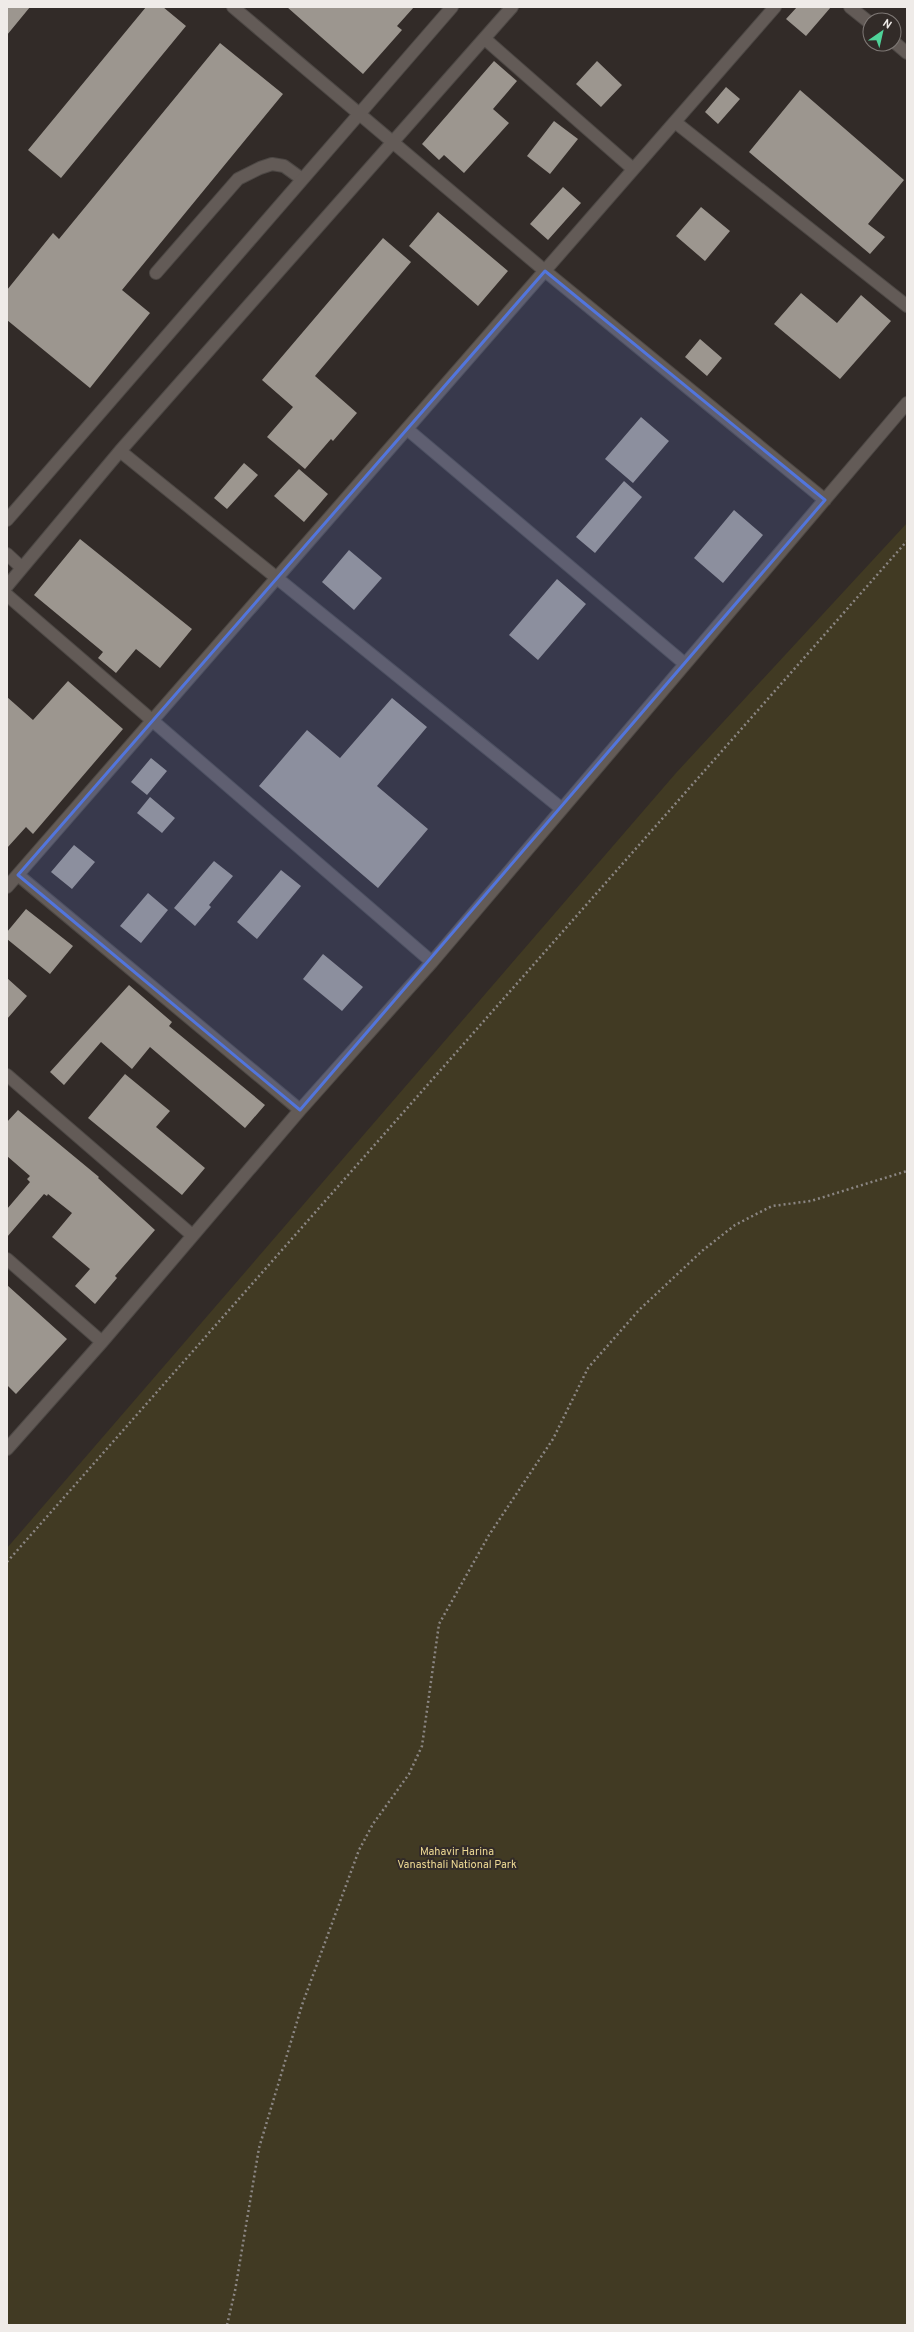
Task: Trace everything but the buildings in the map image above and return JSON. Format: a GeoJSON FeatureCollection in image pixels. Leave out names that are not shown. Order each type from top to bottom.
{"type":"FeatureCollection","features":[{"type":"Feature","properties":{"kind":"street"},"geometry":{"type":"LineString","coordinates":[[233,7],[358,115],[544,271],[825,500]]}},
{"type":"Feature","properties":{"kind":"street"},"geometry":{"type":"LineString","coordinates":[[7,520],[452,7]]}},
{"type":"Feature","properties":{"kind":"street"},"geometry":{"type":"LineString","coordinates":[[7,586],[120,451],[512,7]]}},
{"type":"Feature","properties":{"kind":"street"},"geometry":{"type":"LineString","coordinates":[[7,887],[775,7]]}},
{"type":"Feature","properties":{"kind":"street"},"geometry":{"type":"LineString","coordinates":[[850,7],[862,17]]}},
{"type":"Feature","properties":{"kind":"street"},"geometry":{"type":"LineString","coordinates":[[485,39],[633,169]]}},
{"type":"Feature","properties":{"kind":"street"},"geometry":{"type":"LineString","coordinates":[[674,122],[907,306]]}},
{"type":"Feature","properties":{"kind":"street"},"geometry":{"type":"LineString","coordinates":[[156,274],[238,179],[272,164],[284,166],[302,179]]}},
{"type":"Feature","properties":{"kind":"street"},"geometry":{"type":"LineString","coordinates":[[7,1449],[102,1342],[192,1234],[300,1110],[432,962],[907,403]]}},
{"type":"Feature","properties":{"kind":"street"},"geometry":{"type":"LineString","coordinates":[[407,429],[685,664]]}},
{"type":"Feature","properties":{"kind":"street"},"geometry":{"type":"LineString","coordinates":[[120,451],[278,577],[562,809]]}},
{"type":"Feature","properties":{"kind":"street"},"geometry":{"type":"LineString","coordinates":[[7,554],[22,568]]}},
{"type":"Feature","properties":{"kind":"street"},"geometry":{"type":"LineString","coordinates":[[7,595],[432,962]]}},
{"type":"Feature","properties":{"kind":"street"},"geometry":{"type":"LineString","coordinates":[[18,875],[300,1110]]}},
{"type":"Feature","properties":{"kind":"street"},"geometry":{"type":"LineString","coordinates":[[7,1075],[192,1234]]}},
{"type":"Feature","properties":{"kind":"street"},"geometry":{"type":"LineString","coordinates":[[7,1259],[102,1342]]}},
{"type":"Feature","properties":{"kind":"path"},"geometry":{"type":"LineString","coordinates":[[7,1562],[907,541]]}},
{"type":"Feature","properties":{"kind":"path"},"geometry":{"type":"LineString","coordinates":[[227,2325],[235,2291],[259,2148],[302,2005],[359,1850],[373,1824],[408,1774],[422,1746],[439,1624],[489,1535],[553,1439],[588,1368],[639,1310],[702,1251],[735,1225],[772,1206],[811,1201],[907,1171]]}},
{"type":"Feature","properties":{"kind":"highlighted area"},"geometry":{"type":"Polygon","coordinates":[[[545,271],[825,500],[300,1110],[18,875],[545,271]]]}},
{"type":"Feature","properties":{"kind":"green space","name":"Mahavir Harina Vanasthali National Park"},"geometry":{"type":"Polygon","coordinates":[[[907,523],[907,2325],[7,2325],[7,1548],[676,773],[907,523]]]}}]}
